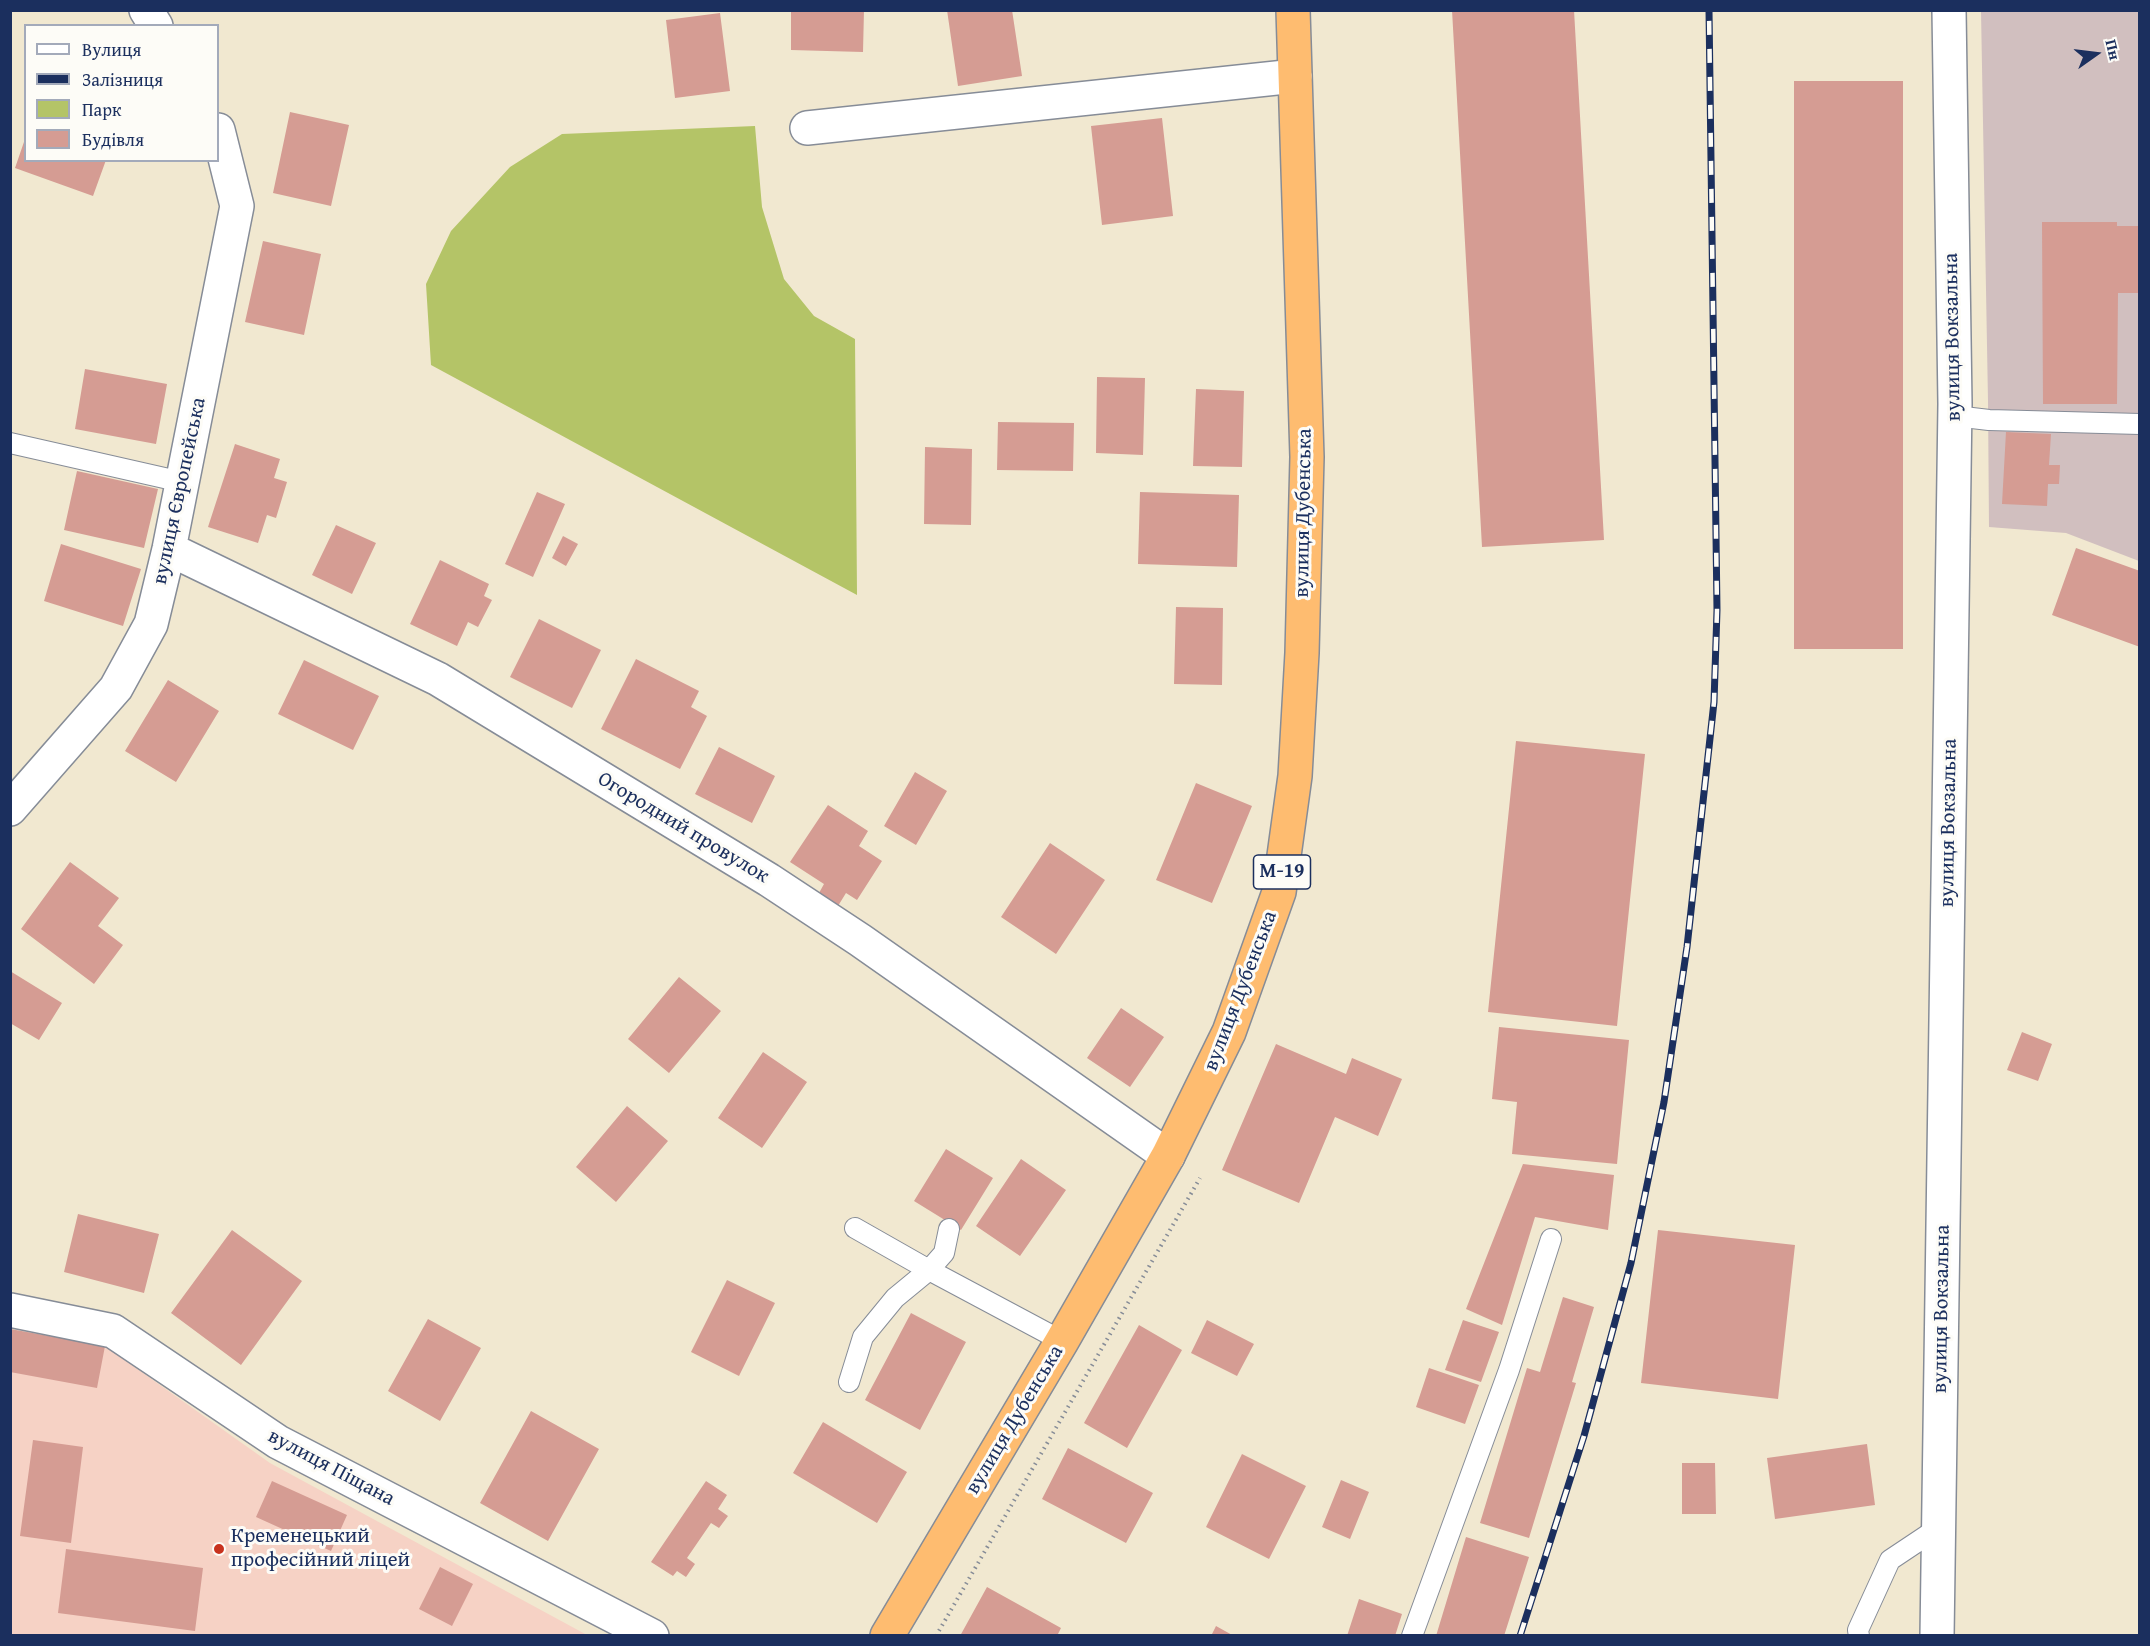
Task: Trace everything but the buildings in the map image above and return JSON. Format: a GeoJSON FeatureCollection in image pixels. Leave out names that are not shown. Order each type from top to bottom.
{"type":"FeatureCollection","features":[{"type":"Feature","properties":{"kind":"highway","name":"вулиця Дубенська"},"geometry":{"type":"LineString","coordinates":[[886,1635],[1062,1341],[1168,1156],[1229,1032],[1279,892],[1295,776],[1302,653],[1307,457],[1293,10]]}},
{"type":"Feature","properties":{"kind":"street"},"geometry":{"type":"LineString","coordinates":[[146,10],[155,24]]}},
{"type":"Feature","properties":{"kind":"street","name":"вулиця Вокзальна"},"geometry":{"type":"LineString","coordinates":[[1937,1635],[1955,416],[1949,10]]}},
{"type":"Feature","properties":{"kind":"street"},"geometry":{"type":"LineString","coordinates":[[807,128],[1295,76]]}},
{"type":"Feature","properties":{"kind":"street","name":"вулиця Європейська"},"geometry":{"type":"LineString","coordinates":[[10,809],[116,688],[151,624],[169,549],[237,206],[219,134]]}},
{"type":"Feature","properties":{"kind":"street","name":"Огородний провулок"},"geometry":{"type":"LineString","coordinates":[[169,549],[438,679],[759,874],[860,940],[1168,1156]]}},
{"type":"Feature","properties":{"kind":"street","name":"вулиця Піщана"},"geometry":{"type":"LineString","coordinates":[[10,1310],[113,1331],[278,1442],[652,1635]]}},
{"type":"Feature","properties":{"kind":"lane"},"geometry":{"type":"LineString","coordinates":[[1955,416],[1989,420],[2139,424]]}},
{"type":"Feature","properties":{"kind":"lane"},"geometry":{"type":"LineString","coordinates":[[10,443],[182,482]]}},
{"type":"Feature","properties":{"kind":"lane"},"geometry":{"type":"LineString","coordinates":[[855,1228],[1062,1341]]}},
{"type":"Feature","properties":{"kind":"lane"},"geometry":{"type":"LineString","coordinates":[[849,1382],[862,1338],[895,1298],[929,1270],[944,1253],[949,1229]]}},
{"type":"Feature","properties":{"kind":"lane"},"geometry":{"type":"LineString","coordinates":[[1412,1635],[1509,1370],[1551,1239]]}},
{"type":"Feature","properties":{"kind":"lane"},"geometry":{"type":"LineString","coordinates":[[1859,1635],[1858,1630],[1890,1560],[1938,1528]]}},
{"type":"Feature","properties":{"kind":"path"},"geometry":{"type":"LineString","coordinates":[[936,1635],[1184,1209],[1200,1177]]}},
{"type":"Feature","properties":{"kind":"shaded area"},"geometry":{"type":"Polygon","coordinates":[[[1981,11],[2139,11],[2139,561],[2066,533],[1989,527],[1981,11]]]}},
{"type":"Feature","properties":{"kind":"shaded area","name":"Кременецький професійний ліцей"},"geometry":{"type":"Polygon","coordinates":[[[10,1329],[105,1346],[270,1463],[587,1635],[11,1635],[10,1329]]]}},
{"type":"Feature","properties":{"kind":"green space"},"geometry":{"type":"Polygon","coordinates":[[[755,126],[762,207],[784,279],[814,316],[855,339],[857,595],[431,365],[426,284],[451,231],[510,167],[562,134],[755,126]]]}},
{"type":"Feature","properties":{"kind":"railway"},"geometry":{"type":"LineString","coordinates":[[1520,1636],[1584,1436],[1631,1263],[1664,1102],[1687,947],[1714,702],[1717,610],[1709,10]]}},
{"type":"Feature","properties":{"kind":"place","name":"Кременецький професійний ліцей"},"geometry":{"type":"Point","coordinates":[219,1549]}}]}
